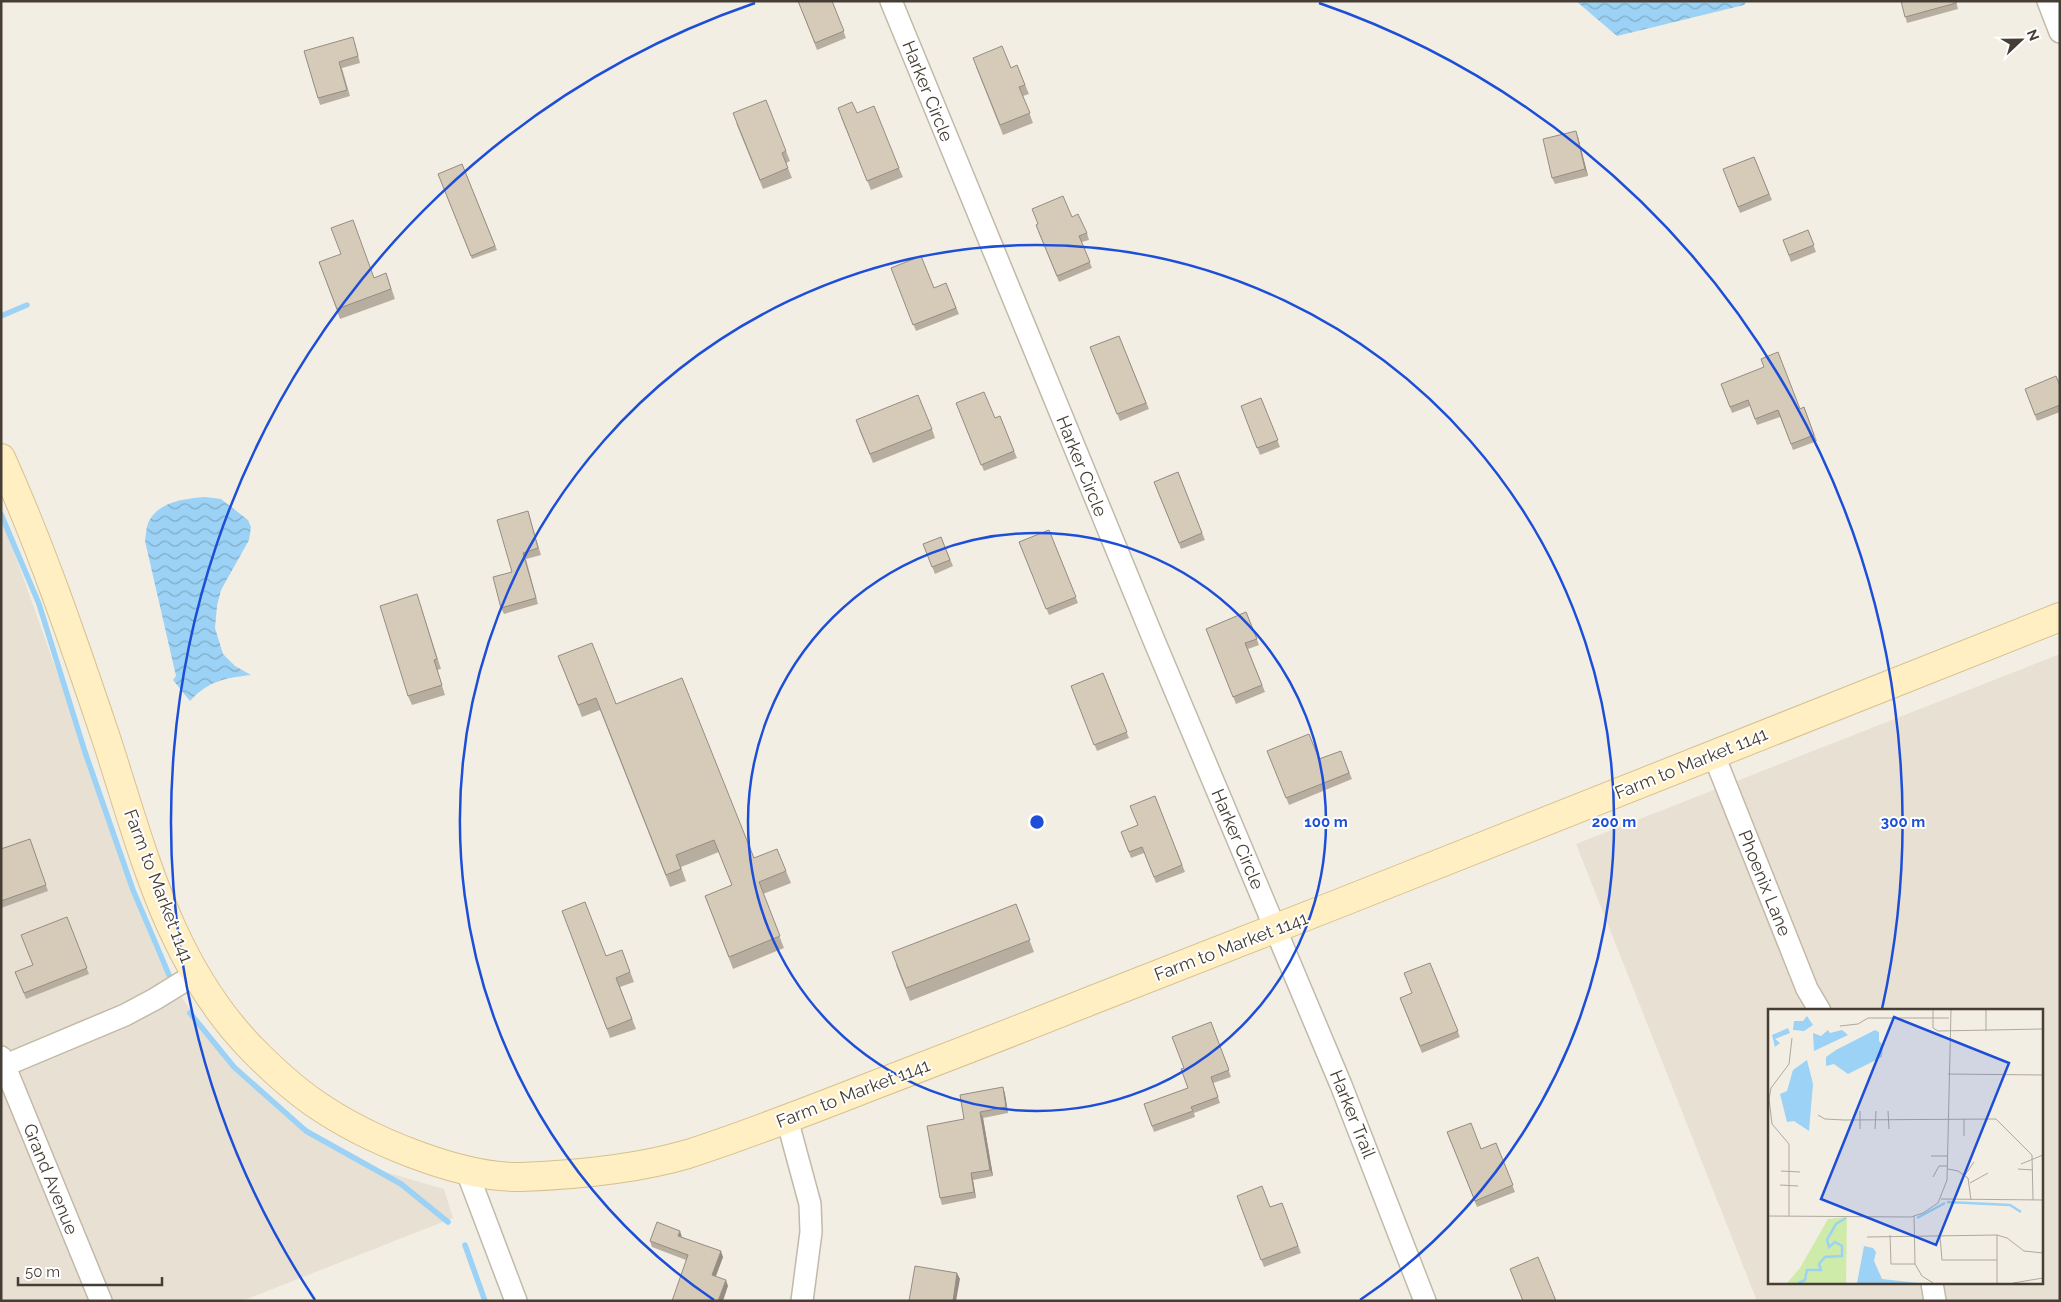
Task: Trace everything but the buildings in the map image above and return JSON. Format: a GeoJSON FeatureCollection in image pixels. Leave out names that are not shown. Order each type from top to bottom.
{"type":"FeatureCollection","features":[{"type":"Feature","properties":{"kind":"street","name":"Harker Circle"},"geometry":{"type":"LineString","coordinates":[[891,1],[1153,638],[1276,929]]}},
{"type":"Feature","properties":{"kind":"street"},"geometry":{"type":"LineString","coordinates":[[2048,1],[2060,32]]}},
{"type":"Feature","properties":{"kind":"street","name":"Farm to Market 1141"},"geometry":{"type":"LineString","coordinates":[[1,458],[27,516],[59,598],[152,877],[178,945],[194,975],[226,1021],[261,1058],[314,1103],[369,1134],[424,1159],[466,1169],[514,1177],[609,1170],[683,1155],[787,1118],[1276,929],[1713,753],[2060,617]]}},
{"type":"Feature","properties":{"kind":"street","name":"Phoenix Lane"},"geometry":{"type":"LineString","coordinates":[[1713,753],[1807,989],[1819,1009]]}},
{"type":"Feature","properties":{"kind":"street","name":"Harker Trail"},"geometry":{"type":"LineString","coordinates":[[1276,929],[1362,1136],[1425,1301]]}},
{"type":"Feature","properties":{"kind":"street"},"geometry":{"type":"LineString","coordinates":[[2,1063],[125,1014],[156,999],[194,975]]}},
{"type":"Feature","properties":{"kind":"street","name":"Grand Avenue"},"geometry":{"type":"LineString","coordinates":[[2,1063],[101,1301]]}},
{"type":"Feature","properties":{"kind":"street"},"geometry":{"type":"LineString","coordinates":[[787,1118],[810,1204],[811,1232],[802,1301]]}},
{"type":"Feature","properties":{"kind":"street"},"geometry":{"type":"LineString","coordinates":[[466,1169],[516,1301]]}},
{"type":"Feature","properties":{"kind":"street"},"geometry":{"type":"LineString","coordinates":[[1932,1284],[1935,1301]]}},
{"type":"Feature","properties":{"kind":"shaded area"},"geometry":{"type":"Polygon","coordinates":[[[1,521],[9,538],[92,770],[130,889],[160,962],[188,1007],[228,1060],[285,1113],[337,1148],[385,1172],[444,1189],[453,1218],[242,1301],[1,1301],[1,521]]]}},
{"type":"Feature","properties":{"kind":"shaded area"},"geometry":{"type":"Polygon","coordinates":[[[2060,654],[2060,1301],[1757,1301],[1576,844],[2060,654]]]}},
{"type":"Feature","properties":{"kind":"water"},"geometry":{"type":"Polygon","coordinates":[[[1576,1],[1747,1],[1744,5],[1617,36],[1576,1]]]}},
{"type":"Feature","properties":{"kind":"water"},"geometry":{"type":"Polygon","coordinates":[[[205,497],[221,499],[248,520],[251,527],[249,540],[221,590],[215,628],[223,654],[235,666],[251,675],[210,685],[190,701],[173,680],[176,676],[145,541],[149,521],[159,509],[173,502],[205,497]]]}},
{"type":"Feature","properties":{"kind":"waterway"},"geometry":{"type":"LineString","coordinates":[[1,316],[27,305]]}},
{"type":"Feature","properties":{"kind":"waterway"},"geometry":{"type":"LineString","coordinates":[[1,514],[39,604],[85,752],[133,890],[169,975]]}},
{"type":"Feature","properties":{"kind":"waterway"},"geometry":{"type":"LineString","coordinates":[[190,1013],[234,1067],[306,1131],[401,1184],[448,1222]]}},
{"type":"Feature","properties":{"kind":"waterway"},"geometry":{"type":"LineString","coordinates":[[465,1245],[485,1301]]}}]}
